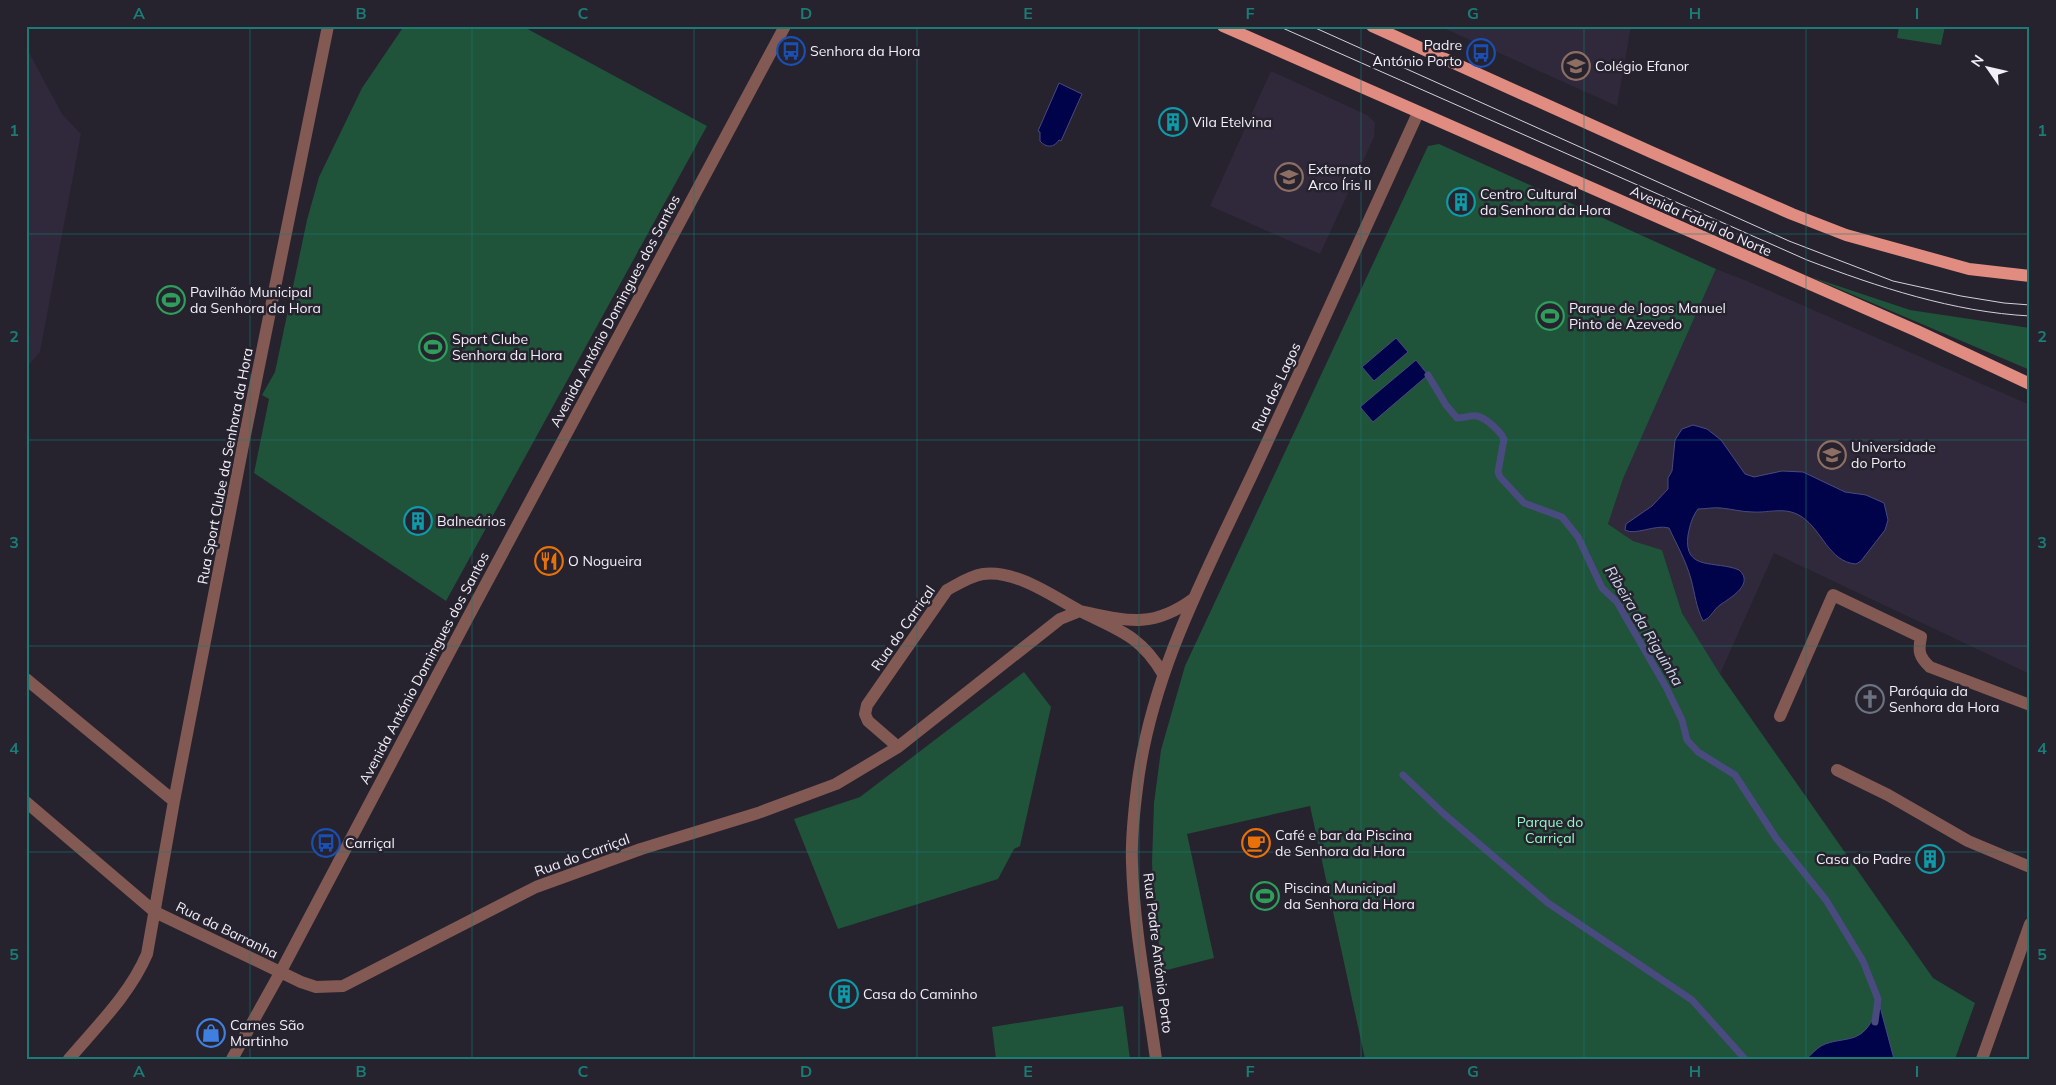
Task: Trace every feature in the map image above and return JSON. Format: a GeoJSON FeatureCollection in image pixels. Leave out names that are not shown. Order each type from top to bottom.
{"type":"FeatureCollection","features":[{"type":"Feature","properties":{"kind":"main road","name":"Avenida Fabril do Norte"},"geometry":{"type":"LineString","coordinates":[[1223,26],[1917,331],[2030,384]]}},
{"type":"Feature","properties":{"kind":"main road"},"geometry":{"type":"LineString","coordinates":[[1372,26],[1660,156],[1792,214],[1846,235],[1969,269],[2030,276]]}},
{"type":"Feature","properties":{"kind":"street","name":"Rua Sport Clube da Senhora da Hora"},"geometry":{"type":"LineString","coordinates":[[155,912],[174,801],[244,440],[328,26]]}},
{"type":"Feature","properties":{"kind":"street","name":"Avenida António Domingues dos Santos"},"geometry":{"type":"LineString","coordinates":[[232,1059],[280,973],[466,621],[785,26]]}},
{"type":"Feature","properties":{"kind":"street","name":"Rua dos Lagos"},"geometry":{"type":"LineString","coordinates":[[1163,674],[1194,598],[1334,299],[1418,113]]}},
{"type":"Feature","properties":{"kind":"street","name":"Rua do Carriçal"},"geometry":{"type":"LineString","coordinates":[[898,747],[868,721],[864,714],[867,705],[948,590],[960,582],[982,574],[997,574],[1034,586],[1127,634],[1142,644],[1163,674]]}},
{"type":"Feature","properties":{"kind":"street"},"geometry":{"type":"LineString","coordinates":[[1780,716],[1833,595],[1921,636],[1918,651],[1922,660],[1930,667],[2030,705]]}},
{"type":"Feature","properties":{"kind":"street","name":"Rua do Carriçal"},"geometry":{"type":"LineString","coordinates":[[280,973],[316,987],[343,986],[536,887],[641,849],[758,813],[827,787],[898,747],[1060,619],[1080,611],[1122,620],[1153,619],[1170,614],[1194,598]]}},
{"type":"Feature","properties":{"kind":"street","name":"Rua Padre António Porto"},"geometry":{"type":"LineString","coordinates":[[1156,1059],[1134,906],[1132,861],[1137,784],[1149,720],[1163,674]]}},
{"type":"Feature","properties":{"kind":"street"},"geometry":{"type":"LineString","coordinates":[[26,679],[174,801]]}},
{"type":"Feature","properties":{"kind":"street"},"geometry":{"type":"LineString","coordinates":[[1837,770],[1888,795],[1968,841],[2030,867]]}},
{"type":"Feature","properties":{"kind":"street"},"geometry":{"type":"LineString","coordinates":[[26,802],[155,912]]}},
{"type":"Feature","properties":{"kind":"street","name":"Rua da Barranha"},"geometry":{"type":"LineString","coordinates":[[69,1059],[138,974],[147,954],[155,912],[280,973]]}},
{"type":"Feature","properties":{"kind":"street"},"geometry":{"type":"LineString","coordinates":[[1982,1059],[2030,924]]}},
{"type":"Feature","properties":{"kind":"shaded area","name":"Colégio Efanor"},"geometry":{"type":"Polygon","coordinates":[[[1439,26],[1631,26],[1617,106],[1439,26]]]}},
{"type":"Feature","properties":{"kind":"shaded area"},"geometry":{"type":"Polygon","coordinates":[[[26,47],[62,114],[81,134],[40,352],[26,368],[26,47]]]}},
{"type":"Feature","properties":{"kind":"shaded area","name":"Externato Arco Íris II"},"geometry":{"type":"Polygon","coordinates":[[[1271,71],[1367,115],[1375,123],[1374,137],[1320,254],[1210,206],[1271,71]]]}},
{"type":"Feature","properties":{"kind":"shaded area"},"geometry":{"type":"Polygon","coordinates":[[[1059,83],[1082,94],[1061,141],[1059,140],[1055,145],[1047,146],[1040,141],[1040,132],[1038,131],[1059,83]]]}},
{"type":"Feature","properties":{"kind":"shaded area","name":"Universidade do Porto"},"geometry":{"type":"Polygon","coordinates":[[[1716,269],[2030,405],[2030,674],[1774,553],[1720,674],[1682,613],[1662,550],[1633,541],[1608,524],[1623,479],[1716,269]]]}},
{"type":"Feature","properties":{"kind":"shaded area"},"geometry":{"type":"Polygon","coordinates":[[[1396,338],[1408,352],[1374,381],[1362,367],[1396,338]]]}},
{"type":"Feature","properties":{"kind":"shaded area"},"geometry":{"type":"Polygon","coordinates":[[[1416,360],[1428,375],[1373,422],[1360,407],[1416,360]]]}},
{"type":"Feature","properties":{"kind":"shaded area"},"geometry":{"type":"Polygon","coordinates":[[[1693,425],[1707,429],[1721,440],[1745,474],[1754,477],[1782,471],[1803,472],[1845,492],[1866,495],[1884,503],[1888,520],[1885,530],[1861,561],[1856,564],[1839,558],[1809,523],[1796,514],[1784,511],[1745,512],[1718,508],[1698,509],[1694,515],[1688,535],[1688,547],[1691,555],[1703,563],[1739,570],[1744,580],[1743,585],[1735,595],[1703,621],[1697,606],[1687,566],[1669,528],[1658,527],[1634,532],[1625,530],[1626,524],[1652,506],[1668,489],[1668,478],[1672,471],[1675,440],[1682,429],[1693,425]]]}},
{"type":"Feature","properties":{"kind":"shaded area"},"geometry":{"type":"Polygon","coordinates":[[[1878,999],[1894,1059],[1806,1059],[1821,1046],[1855,1037],[1865,1031],[1874,1016],[1878,999]]]}},
{"type":"Feature","properties":{"kind":"green space","name":"Sport Clube Senhora da Hora"},"geometry":{"type":"Polygon","coordinates":[[[404,26],[522,26],[707,126],[446,601],[254,473],[269,399],[262,395],[275,372],[307,220],[319,177],[362,88],[404,26]]]}},
{"type":"Feature","properties":{"kind":"green space"},"geometry":{"type":"Polygon","coordinates":[[[1899,26],[1945,26],[1941,45],[1897,38],[1899,26]]]}},
{"type":"Feature","properties":{"kind":"green space","name":"Parque do Carriçal"},"geometry":{"type":"Polygon","coordinates":[[[1439,144],[1716,269],[1623,479],[1608,524],[1633,541],[1662,550],[1682,613],[1720,674],[1933,978],[1975,1003],[1955,1059],[1365,1059],[1310,806],[1187,834],[1214,958],[1163,971],[1154,911],[1152,862],[1154,803],[1161,750],[1185,666],[1428,146],[1439,144]]]}},
{"type":"Feature","properties":{"kind":"green space"},"geometry":{"type":"Polygon","coordinates":[[[1811,277],[1910,310],[2030,328],[2030,370],[1811,277]]]}},
{"type":"Feature","properties":{"kind":"green space"},"geometry":{"type":"Polygon","coordinates":[[[1024,672],[1051,707],[1020,846],[1014,849],[998,879],[838,929],[794,819],[860,797],[1024,672]]]}},
{"type":"Feature","properties":{"kind":"green space"},"geometry":{"type":"Polygon","coordinates":[[[1123,1006],[1130,1059],[996,1059],[992,1027],[1123,1006]]]}},
{"type":"Feature","properties":{"kind":"waterway","name":"Ribeira da Riguinha"},"geometry":{"type":"LineString","coordinates":[[1428,375],[1446,405],[1457,418],[1481,417],[1502,436],[1504,439],[1498,472],[1500,477],[1524,503],[1562,517],[1578,537],[1602,588],[1617,602],[1666,687],[1682,720],[1687,740],[1698,752],[1735,775],[1776,838],[1826,900],[1863,961],[1878,999],[1875,1022]]}},
{"type":"Feature","properties":{"kind":"waterway","name":"Ribeira da Riguinha"},"geometry":{"type":"LineString","coordinates":[[1403,775],[1444,814],[1548,903],[1692,1000],[1745,1059]]}},
{"type":"Feature","properties":{"kind":"tram line"},"geometry":{"type":"LineString","coordinates":[[1278,26],[1807,260],[1861,280],[1916,297],[2001,314],[2030,316]]}},
{"type":"Feature","properties":{"kind":"tram line"},"geometry":{"type":"LineString","coordinates":[[1311,26],[1789,241],[1893,281],[1961,296],[2030,305]]}},
{"type":"Feature","properties":{"kind":"place","name":"Senhora da Hora"},"geometry":{"type":"Point","coordinates":[791,51]}},
{"type":"Feature","properties":{"kind":"place","name":"Padre António Porto"},"geometry":{"type":"Point","coordinates":[1481,53]}},
{"type":"Feature","properties":{"kind":"place","name":"Colégio Efanor"},"geometry":{"type":"Point","coordinates":[1576,66]}},
{"type":"Feature","properties":{"kind":"place","name":"Vila Etelvina"},"geometry":{"type":"Point","coordinates":[1173,122]}},
{"type":"Feature","properties":{"kind":"place","name":"Externato Arco Íris II"},"geometry":{"type":"Point","coordinates":[1289,177]}},
{"type":"Feature","properties":{"kind":"place","name":"Centro Cultural da Senhora da Hora"},"geometry":{"type":"Point","coordinates":[1461,202]}},
{"type":"Feature","properties":{"kind":"place","name":"Pavilhão Municipal da Senhora da Hora"},"geometry":{"type":"Point","coordinates":[171,300]}},
{"type":"Feature","properties":{"kind":"place","name":"Parque de Jogos Manuel Pinto de Azevedo"},"geometry":{"type":"Point","coordinates":[1550,316]}},
{"type":"Feature","properties":{"kind":"place","name":"Sport Clube Senhora da Hora"},"geometry":{"type":"Point","coordinates":[433,347]}},
{"type":"Feature","properties":{"kind":"place","name":"Universidade do Porto"},"geometry":{"type":"Point","coordinates":[1832,455]}},
{"type":"Feature","properties":{"kind":"place","name":"Balneários"},"geometry":{"type":"Point","coordinates":[418,521]}},
{"type":"Feature","properties":{"kind":"place","name":"O Nogueira"},"geometry":{"type":"Point","coordinates":[549,561]}},
{"type":"Feature","properties":{"kind":"place","name":"Paróquia da Senhora da Hora"},"geometry":{"type":"Point","coordinates":[1870,699]}},
{"type":"Feature","properties":{"kind":"place","name":"Carriçal"},"geometry":{"type":"Point","coordinates":[326,843]}},
{"type":"Feature","properties":{"kind":"place","name":"Café e bar da Piscina de Senhora da Hora"},"geometry":{"type":"Point","coordinates":[1256,843]}},
{"type":"Feature","properties":{"kind":"place","name":"Casa do Padre"},"geometry":{"type":"Point","coordinates":[1930,859]}},
{"type":"Feature","properties":{"kind":"place","name":"Piscina Municipal da Senhora da Hora"},"geometry":{"type":"Point","coordinates":[1265,896]}},
{"type":"Feature","properties":{"kind":"place","name":"Casa do Caminho"},"geometry":{"type":"Point","coordinates":[844,994]}},
{"type":"Feature","properties":{"kind":"place","name":"Carnes São Martinho"},"geometry":{"type":"Point","coordinates":[211,1033]}}]}
